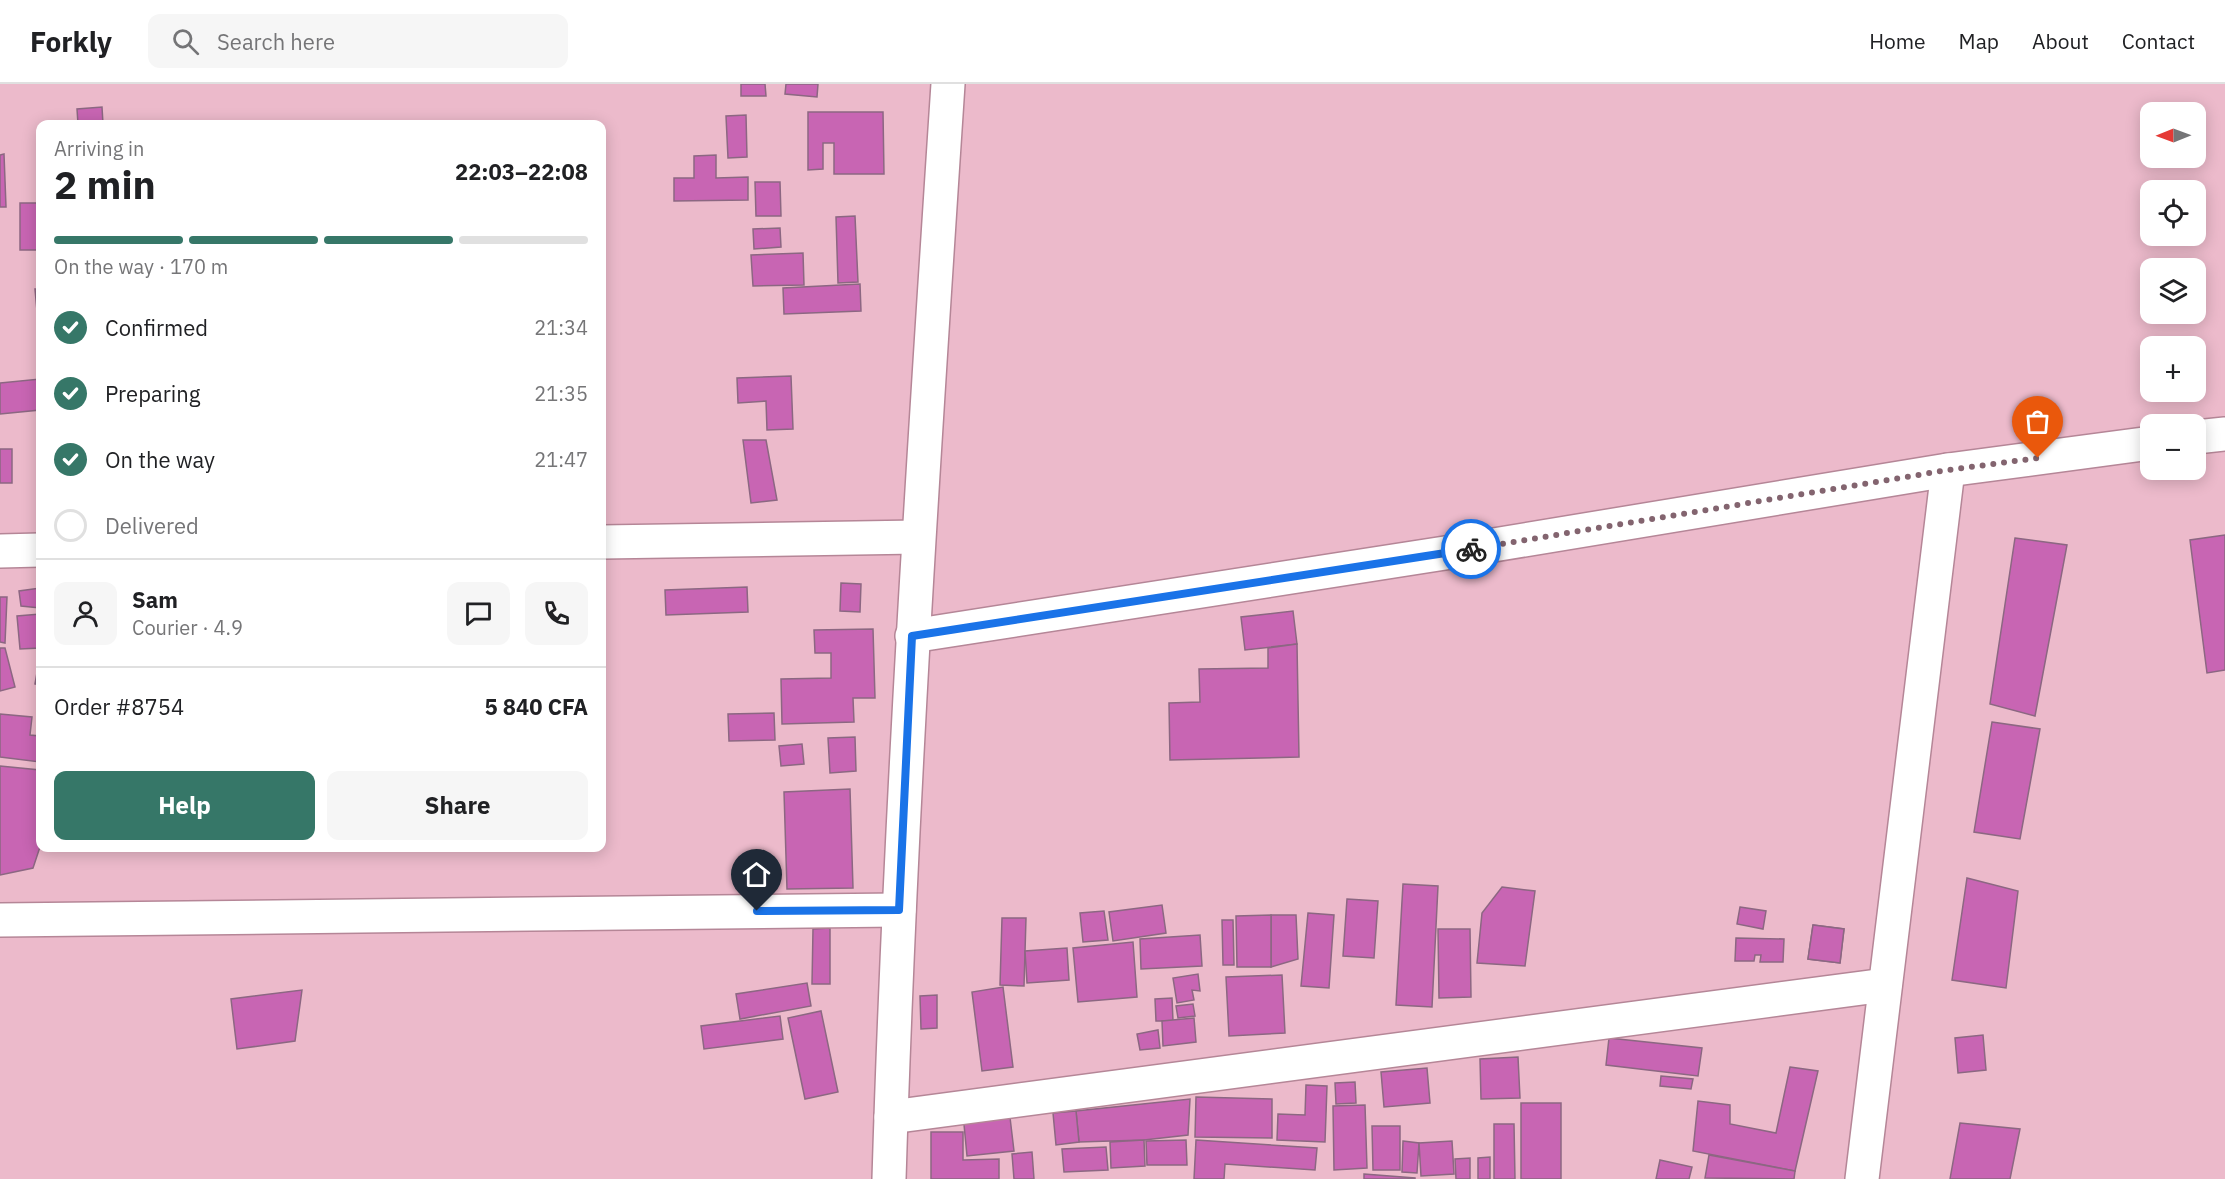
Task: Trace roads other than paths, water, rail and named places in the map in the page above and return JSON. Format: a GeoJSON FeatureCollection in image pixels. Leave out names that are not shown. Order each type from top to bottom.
{"type":"FeatureCollection","features":[{"type":"Feature","properties":{"kind":"street"},"geometry":{"type":"LineString","coordinates":[[889,1179],[912,636],[948,84]]}},
{"type":"Feature","properties":{"kind":"street"},"geometry":{"type":"LineString","coordinates":[[2206,436],[2225,434]]}},
{"type":"Feature","properties":{"kind":"street"},"geometry":{"type":"LineString","coordinates":[[912,636],[1445,553],[1948,470],[2140,444]]}},
{"type":"Feature","properties":{"kind":"street"},"geometry":{"type":"LineString","coordinates":[[1862,1179],[1948,470]]}},
{"type":"Feature","properties":{"kind":"street"},"geometry":{"type":"LineString","coordinates":[[606,542],[918,537]]}},
{"type":"Feature","properties":{"kind":"street"},"geometry":{"type":"LineString","coordinates":[[0,551],[36,550]]}},
{"type":"Feature","properties":{"kind":"street"},"geometry":{"type":"LineString","coordinates":[[0,920],[899,910]]}},
{"type":"Feature","properties":{"kind":"street"},"geometry":{"type":"LineString","coordinates":[[891,1117],[1600,1025],[1885,985]]}}]}
